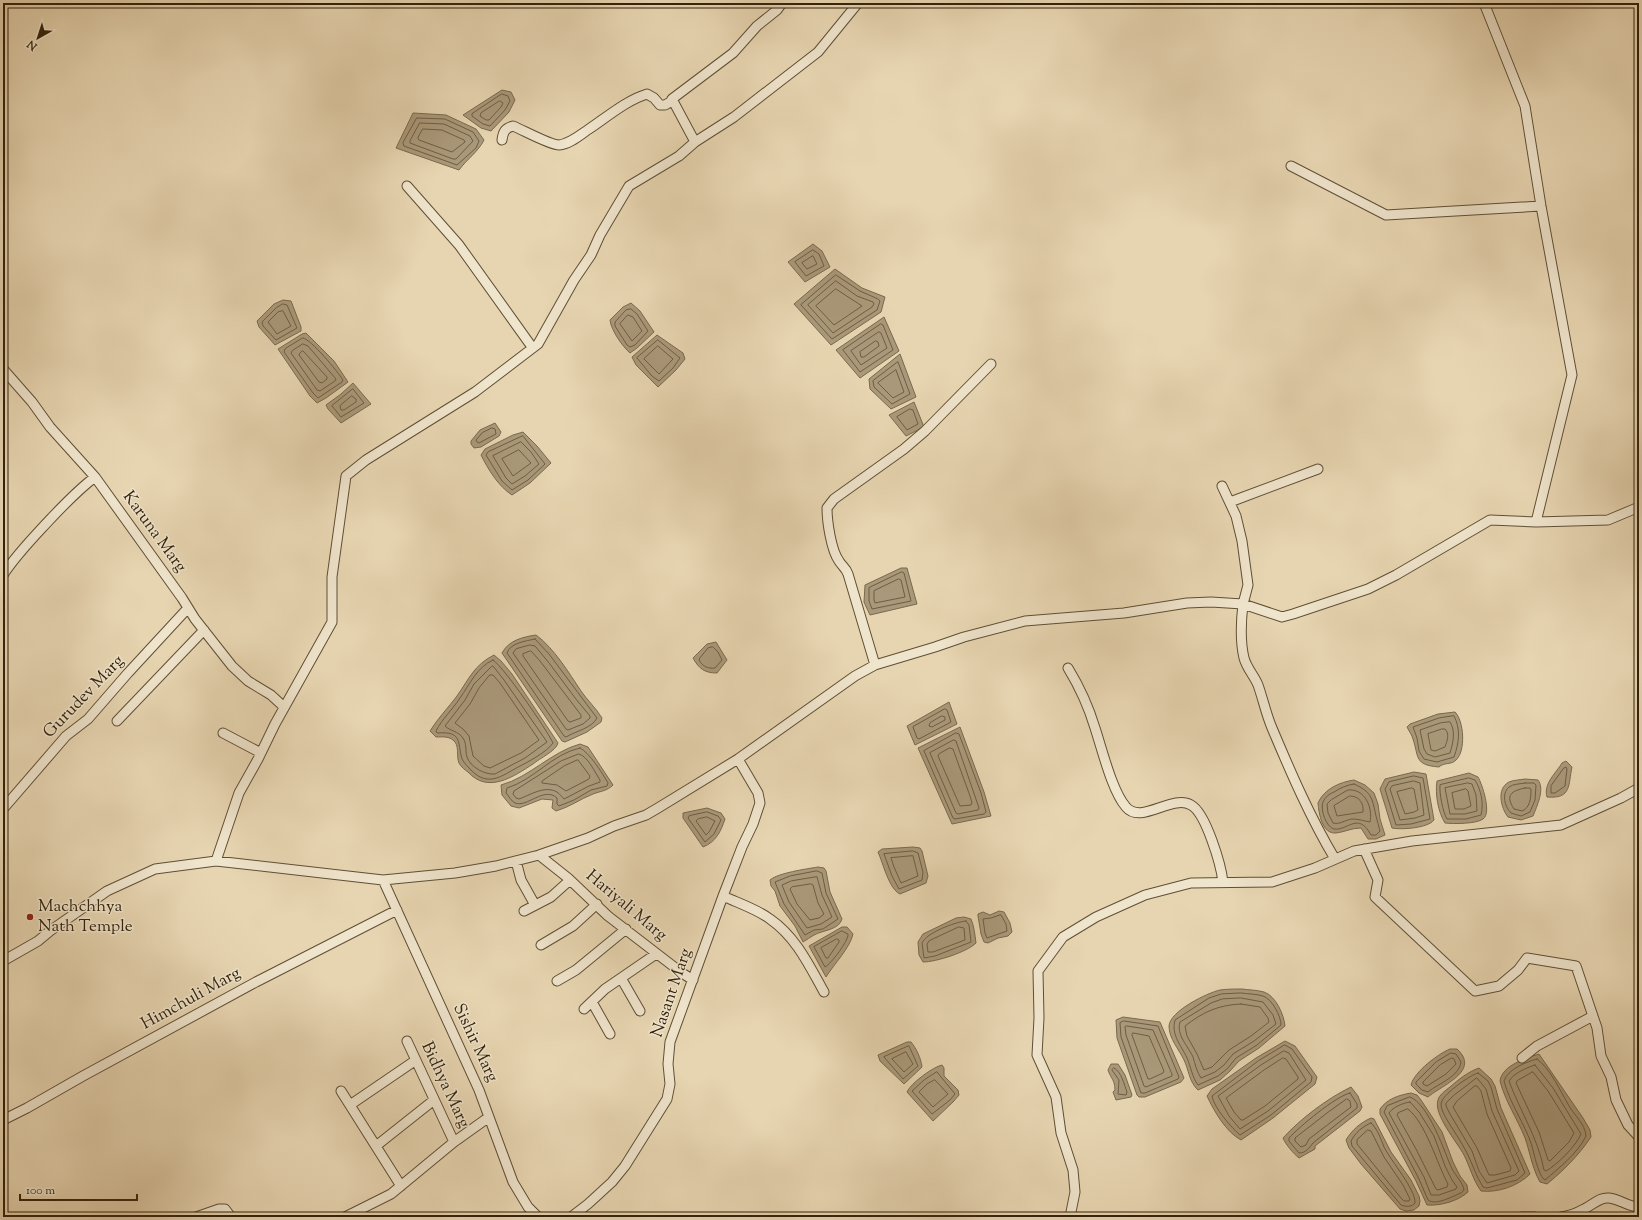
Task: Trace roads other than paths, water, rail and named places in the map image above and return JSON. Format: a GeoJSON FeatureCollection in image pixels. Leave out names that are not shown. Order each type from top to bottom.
{"type":"FeatureCollection","features":[{"type":"Feature","properties":{"kind":"street"},"geometry":{"type":"LineString","coordinates":[[502,140],[503,133],[507,128],[513,126],[550,143],[559,145],[575,138],[618,109],[641,96],[647,94],[654,98],[660,105],[665,105],[672,101],[672,99],[695,80],[734,53],[757,26],[777,10],[782,3]]}},
{"type":"Feature","properties":{"kind":"street"},"geometry":{"type":"LineString","coordinates":[[216,861],[239,793],[284,707],[332,622],[332,577],[346,476],[373,456],[476,392],[532,347],[538,344],[574,280],[591,255],[600,235],[629,186],[679,156],[695,142],[734,117],[818,52],[858,3]]}},
{"type":"Feature","properties":{"kind":"street"},"geometry":{"type":"LineString","coordinates":[[1484,3],[1525,106],[1541,206],[1572,375],[1536,522]]}},
{"type":"Feature","properties":{"kind":"street"},"geometry":{"type":"LineString","coordinates":[[672,101],[695,142]]}},
{"type":"Feature","properties":{"kind":"street"},"geometry":{"type":"LineString","coordinates":[[1291,166],[1386,215],[1541,206]]}},
{"type":"Feature","properties":{"kind":"street"},"geometry":{"type":"LineString","coordinates":[[407,186],[459,245],[532,347]]}},
{"type":"Feature","properties":{"kind":"street"},"geometry":{"type":"LineString","coordinates":[[875,665],[846,568],[839,561],[833,545],[827,508],[834,499],[904,449],[925,431],[992,364]]}},
{"type":"Feature","properties":{"kind":"street","name":"Karuna Marg"},"geometry":{"type":"LineString","coordinates":[[3,369],[32,402],[50,427],[95,478],[204,630],[232,666],[248,681],[271,695],[284,707]]}},
{"type":"Feature","properties":{"kind":"street"},"geometry":{"type":"LineString","coordinates":[[1230,502],[1318,469]]}},
{"type":"Feature","properties":{"kind":"street"},"geometry":{"type":"LineString","coordinates":[[3,575],[18,554],[55,513],[79,489],[95,478]]}},
{"type":"Feature","properties":{"kind":"street"},"geometry":{"type":"LineString","coordinates":[[1222,486],[1236,516],[1242,541],[1248,585],[1243,604],[1242,640],[1247,668],[1258,684],[1272,728],[1305,805],[1314,824],[1335,859]]}},
{"type":"Feature","properties":{"kind":"street"},"geometry":{"type":"LineString","coordinates":[[3,961],[38,941],[107,891],[155,869],[216,861],[383,880],[462,872],[496,866],[539,855],[588,838],[614,826],[646,815],[738,759],[855,676],[875,665],[964,637],[1025,621],[1124,612],[1187,603],[1211,602],[1243,604],[1282,617],[1368,589],[1396,575],[1490,520],[1536,522],[1608,520],[1639,507]]}},
{"type":"Feature","properties":{"kind":"street","name":"Gurudev Marg"},"geometry":{"type":"LineString","coordinates":[[3,809],[66,736],[88,719],[188,608]]}},
{"type":"Feature","properties":{"kind":"street"},"geometry":{"type":"LineString","coordinates":[[117,721],[204,630]]}},
{"type":"Feature","properties":{"kind":"street"},"geometry":{"type":"LineString","coordinates":[[1068,668],[1095,726],[1111,778],[1120,799],[1127,809],[1138,813],[1154,811],[1163,805],[1184,802],[1192,805],[1202,815],[1221,865],[1223,882]]}},
{"type":"Feature","properties":{"kind":"street"},"geometry":{"type":"LineString","coordinates":[[223,733],[261,753]]}},
{"type":"Feature","properties":{"kind":"street","name":"Nasant Marg"},"geometry":{"type":"LineString","coordinates":[[571,1217],[612,1182],[625,1166],[667,1099],[670,1084],[668,1064],[670,1042],[723,896],[742,847],[753,824],[760,803],[758,793],[738,759]]}},
{"type":"Feature","properties":{"kind":"street"},"geometry":{"type":"LineString","coordinates":[[1070,1217],[1075,1192],[1073,1170],[1061,1132],[1056,1097],[1037,1055],[1039,1018],[1038,971],[1063,937],[1096,917],[1145,895],[1191,883],[1272,882],[1315,868],[1354,851],[1412,841],[1561,826],[1639,788]]}},
{"type":"Feature","properties":{"kind":"street"},"geometry":{"type":"LineString","coordinates":[[1364,850],[1378,880],[1375,897],[1475,991],[1499,986],[1518,970],[1527,958],[1576,966],[1597,1028],[1600,1056],[1611,1077],[1616,1100],[1628,1126],[1639,1137]]}},
{"type":"Feature","properties":{"kind":"street","name":"Hariyali Marg"},"geometry":{"type":"LineString","coordinates":[[539,855],[570,880],[608,916],[656,954],[693,980]]}},
{"type":"Feature","properties":{"kind":"street"},"geometry":{"type":"LineString","coordinates":[[516,861],[521,880],[535,905]]}},
{"type":"Feature","properties":{"kind":"street","name":"Sishir Marg"},"geometry":{"type":"LineString","coordinates":[[383,880],[479,1090],[513,1182],[528,1207],[538,1217]]}},
{"type":"Feature","properties":{"kind":"street"},"geometry":{"type":"LineString","coordinates":[[524,911],[551,897],[570,880]]}},
{"type":"Feature","properties":{"kind":"street"},"geometry":{"type":"LineString","coordinates":[[723,896],[769,918],[786,932],[808,963],[824,992]]}},
{"type":"Feature","properties":{"kind":"street"},"geometry":{"type":"LineString","coordinates":[[541,945],[573,926],[597,904]]}},
{"type":"Feature","properties":{"kind":"street","name":"Himchuli Marg"},"geometry":{"type":"LineString","coordinates":[[3,1120],[256,982],[397,910]]}},
{"type":"Feature","properties":{"kind":"street"},"geometry":{"type":"LineString","coordinates":[[558,980],[576,970],[626,929]]}},
{"type":"Feature","properties":{"kind":"street"},"geometry":{"type":"LineString","coordinates":[[584,1009],[605,990],[656,954]]}},
{"type":"Feature","properties":{"kind":"street"},"geometry":{"type":"LineString","coordinates":[[621,978],[640,1011]]}},
{"type":"Feature","properties":{"kind":"street"},"geometry":{"type":"LineString","coordinates":[[592,1002],[610,1034]]}},
{"type":"Feature","properties":{"kind":"street"},"geometry":{"type":"LineString","coordinates":[[1522,1058],[1537,1046],[1593,1016]]}},
{"type":"Feature","properties":{"kind":"street","name":"Bidhya Marg"},"geometry":{"type":"LineString","coordinates":[[407,1041],[454,1142]]}},
{"type":"Feature","properties":{"kind":"street"},"geometry":{"type":"LineString","coordinates":[[350,1106],[416,1060]]}},
{"type":"Feature","properties":{"kind":"street"},"geometry":{"type":"LineString","coordinates":[[340,1091],[401,1186]]}},
{"type":"Feature","properties":{"kind":"street"},"geometry":{"type":"LineString","coordinates":[[376,1146],[434,1100]]}},
{"type":"Feature","properties":{"kind":"street"},"geometry":{"type":"LineString","coordinates":[[345,1217],[391,1194],[454,1142],[489,1117]]}},
{"type":"Feature","properties":{"kind":"street"},"geometry":{"type":"LineString","coordinates":[[1561,1217],[1570,1216],[1596,1201],[1609,1198],[1634,1207],[1639,1207]]}},
{"type":"Feature","properties":{"kind":"street"},"geometry":{"type":"LineString","coordinates":[[196,1217],[219,1209],[225,1210],[231,1217]]}},
{"type":"Feature","properties":{"kind":"street"},"geometry":{"type":"LineString","coordinates":[[1521,1217],[1535,1217]]}},
{"type":"Feature","properties":{"kind":"water"},"geometry":{"type":"Polygon","coordinates":[[[502,90],[511,92],[515,100],[509,112],[491,131],[481,128],[463,115],[502,90]]]}},
{"type":"Feature","properties":{"kind":"water"},"geometry":{"type":"Polygon","coordinates":[[[413,113],[446,115],[476,129],[484,140],[479,148],[459,170],[396,148],[413,113]]]}},
{"type":"Feature","properties":{"kind":"water"},"geometry":{"type":"Polygon","coordinates":[[[813,244],[822,251],[830,267],[805,282],[788,262],[813,244]]]}},
{"type":"Feature","properties":{"kind":"water"},"geometry":{"type":"Polygon","coordinates":[[[835,269],[862,288],[885,297],[881,312],[831,345],[794,304],[835,269]]]}},
{"type":"Feature","properties":{"kind":"water"},"geometry":{"type":"Polygon","coordinates":[[[283,300],[291,301],[301,327],[301,331],[275,345],[259,327],[257,321],[274,304],[283,300]]]}},
{"type":"Feature","properties":{"kind":"water"},"geometry":{"type":"Polygon","coordinates":[[[631,303],[640,311],[654,332],[630,353],[617,338],[610,320],[623,307],[631,303]]]}},
{"type":"Feature","properties":{"kind":"water"},"geometry":{"type":"Polygon","coordinates":[[[884,317],[899,351],[860,378],[836,350],[884,317]]]}},
{"type":"Feature","properties":{"kind":"water"},"geometry":{"type":"Polygon","coordinates":[[[306,333],[334,361],[348,382],[317,403],[310,396],[278,349],[306,333]]]}},
{"type":"Feature","properties":{"kind":"water"},"geometry":{"type":"Polygon","coordinates":[[[657,335],[683,353],[685,359],[658,387],[636,365],[632,357],[657,335]]]}},
{"type":"Feature","properties":{"kind":"water"},"geometry":{"type":"Polygon","coordinates":[[[900,354],[916,397],[891,409],[870,389],[869,379],[900,354]]]}},
{"type":"Feature","properties":{"kind":"water"},"geometry":{"type":"Polygon","coordinates":[[[353,383],[371,404],[341,423],[326,405],[353,383]]]}},
{"type":"Feature","properties":{"kind":"water"},"geometry":{"type":"Polygon","coordinates":[[[914,402],[924,427],[906,436],[889,415],[914,402]]]}},
{"type":"Feature","properties":{"kind":"water"},"geometry":{"type":"Polygon","coordinates":[[[495,423],[501,432],[499,436],[481,447],[474,448],[471,441],[480,430],[495,423]]]}},
{"type":"Feature","properties":{"kind":"water"},"geometry":{"type":"Polygon","coordinates":[[[523,432],[551,463],[530,483],[512,495],[498,482],[481,455],[485,449],[513,435],[523,432]]]}},
{"type":"Feature","properties":{"kind":"water"},"geometry":{"type":"Polygon","coordinates":[[[901,568],[907,568],[917,604],[870,615],[864,602],[865,585],[901,568]]]}},
{"type":"Feature","properties":{"kind":"water"},"geometry":{"type":"Polygon","coordinates":[[[536,635],[543,640],[555,654],[602,718],[601,722],[587,732],[565,742],[562,741],[502,653],[512,642],[521,638],[536,635]]]}},
{"type":"Feature","properties":{"kind":"water"},"geometry":{"type":"Polygon","coordinates":[[[716,642],[727,660],[717,673],[703,670],[693,658],[707,644],[716,642]]]}},
{"type":"Feature","properties":{"kind":"water"},"geometry":{"type":"Polygon","coordinates":[[[494,655],[512,674],[558,743],[551,752],[517,774],[492,783],[476,779],[462,767],[458,760],[457,748],[453,740],[447,737],[436,737],[430,731],[481,663],[494,655]]]}},
{"type":"Feature","properties":{"kind":"water"},"geometry":{"type":"Polygon","coordinates":[[[949,702],[957,724],[915,745],[907,726],[949,702]]]}},
{"type":"Feature","properties":{"kind":"water"},"geometry":{"type":"Polygon","coordinates":[[[1455,712],[1460,722],[1463,736],[1459,756],[1454,762],[1443,764],[1439,767],[1421,762],[1417,755],[1413,738],[1407,727],[1410,724],[1438,714],[1455,712]]]}},
{"type":"Feature","properties":{"kind":"water"},"geometry":{"type":"Polygon","coordinates":[[[960,727],[984,792],[991,816],[952,824],[918,748],[960,727]]]}},
{"type":"Feature","properties":{"kind":"water"},"geometry":{"type":"Polygon","coordinates":[[[580,744],[588,747],[613,785],[611,787],[556,811],[552,808],[553,800],[542,799],[519,808],[511,806],[502,795],[501,785],[522,776],[569,748],[580,744]]]}},
{"type":"Feature","properties":{"kind":"water"},"geometry":{"type":"Polygon","coordinates":[[[1566,761],[1572,767],[1567,790],[1561,796],[1547,797],[1546,792],[1548,783],[1562,763],[1566,761]]]}},
{"type":"Feature","properties":{"kind":"water"},"geometry":{"type":"Polygon","coordinates":[[[1414,772],[1426,774],[1434,820],[1431,823],[1421,827],[1402,829],[1392,828],[1380,789],[1385,779],[1414,772]]]}},
{"type":"Feature","properties":{"kind":"water"},"geometry":{"type":"Polygon","coordinates":[[[1469,773],[1478,777],[1482,786],[1487,811],[1486,816],[1480,821],[1470,823],[1445,823],[1438,803],[1436,792],[1437,781],[1469,773]]]}},
{"type":"Feature","properties":{"kind":"water"},"geometry":{"type":"Polygon","coordinates":[[[1525,779],[1538,780],[1541,788],[1540,798],[1533,816],[1521,820],[1508,817],[1503,809],[1501,799],[1502,789],[1509,782],[1525,779]]]}},
{"type":"Feature","properties":{"kind":"water"},"geometry":{"type":"Polygon","coordinates":[[[1354,780],[1365,785],[1374,793],[1385,835],[1376,839],[1368,839],[1361,828],[1336,833],[1327,830],[1324,827],[1320,818],[1318,807],[1318,803],[1321,798],[1333,787],[1343,782],[1354,780]]]}},
{"type":"Feature","properties":{"kind":"water"},"geometry":{"type":"Polygon","coordinates":[[[707,808],[721,813],[725,819],[722,828],[715,839],[703,847],[683,818],[683,813],[707,808]]]}},
{"type":"Feature","properties":{"kind":"water"},"geometry":{"type":"Polygon","coordinates":[[[920,848],[922,851],[928,876],[926,883],[900,894],[893,887],[878,852],[882,849],[920,848]]]}},
{"type":"Feature","properties":{"kind":"water"},"geometry":{"type":"Polygon","coordinates":[[[818,867],[824,868],[826,871],[830,892],[842,919],[834,928],[818,933],[803,942],[795,926],[780,906],[775,891],[771,886],[770,880],[786,873],[818,867]]]}},
{"type":"Feature","properties":{"kind":"water"},"geometry":{"type":"Polygon","coordinates":[[[999,911],[1004,912],[1010,923],[1012,932],[1008,936],[998,938],[988,943],[984,942],[981,934],[978,914],[983,912],[990,915],[999,911]]]}},
{"type":"Feature","properties":{"kind":"water"},"geometry":{"type":"Polygon","coordinates":[[[964,917],[971,919],[976,943],[966,950],[951,956],[929,962],[923,962],[919,955],[918,942],[923,934],[956,918],[964,917]]]}},
{"type":"Feature","properties":{"kind":"water"},"geometry":{"type":"Polygon","coordinates":[[[842,927],[847,927],[853,934],[849,945],[826,977],[809,946],[842,927]]]}},
{"type":"Feature","properties":{"kind":"water"},"geometry":{"type":"Polygon","coordinates":[[[1242,989],[1264,992],[1272,997],[1279,1006],[1285,1026],[1259,1048],[1239,1061],[1220,1080],[1198,1090],[1191,1080],[1184,1060],[1169,1031],[1171,1020],[1182,1009],[1207,995],[1220,990],[1242,989]]]}},
{"type":"Feature","properties":{"kind":"water"},"geometry":{"type":"Polygon","coordinates":[[[1123,1017],[1160,1022],[1184,1078],[1181,1082],[1145,1097],[1139,1097],[1137,1095],[1117,1038],[1116,1020],[1123,1017]]]}},
{"type":"Feature","properties":{"kind":"water"},"geometry":{"type":"Polygon","coordinates":[[[1285,1041],[1295,1046],[1317,1077],[1315,1084],[1273,1118],[1241,1140],[1225,1127],[1207,1096],[1212,1089],[1256,1058],[1285,1041]]]}},
{"type":"Feature","properties":{"kind":"water"},"geometry":{"type":"Polygon","coordinates":[[[907,1042],[911,1042],[915,1047],[922,1067],[904,1084],[880,1061],[878,1055],[907,1042]]]}},
{"type":"Feature","properties":{"kind":"water"},"geometry":{"type":"Polygon","coordinates":[[[1450,1049],[1457,1049],[1463,1057],[1465,1064],[1462,1071],[1457,1077],[1428,1097],[1419,1093],[1411,1085],[1413,1080],[1421,1069],[1433,1059],[1450,1049]]]}},
{"type":"Feature","properties":{"kind":"water"},"geometry":{"type":"Polygon","coordinates":[[[1539,1054],[1583,1118],[1590,1130],[1591,1137],[1559,1174],[1547,1184],[1540,1182],[1537,1177],[1525,1138],[1505,1096],[1500,1081],[1502,1075],[1510,1066],[1539,1054]]]}},
{"type":"Feature","properties":{"kind":"water"},"geometry":{"type":"Polygon","coordinates":[[[1111,1064],[1118,1064],[1125,1075],[1132,1095],[1131,1097],[1116,1100],[1113,1092],[1115,1090],[1114,1084],[1108,1070],[1111,1064]]]}},
{"type":"Feature","properties":{"kind":"water"},"geometry":{"type":"Polygon","coordinates":[[[942,1065],[944,1068],[944,1076],[958,1090],[959,1095],[933,1121],[907,1092],[913,1084],[923,1076],[942,1065]]]}},
{"type":"Feature","properties":{"kind":"water"},"geometry":{"type":"Polygon","coordinates":[[[1479,1068],[1491,1079],[1495,1086],[1501,1108],[1530,1174],[1520,1182],[1501,1190],[1481,1191],[1464,1155],[1446,1128],[1437,1106],[1438,1100],[1443,1093],[1464,1076],[1479,1068]]]}},
{"type":"Feature","properties":{"kind":"water"},"geometry":{"type":"Polygon","coordinates":[[[1351,1087],[1358,1096],[1362,1107],[1360,1111],[1315,1146],[1315,1149],[1299,1158],[1290,1149],[1283,1138],[1315,1110],[1333,1097],[1351,1087]]]}},
{"type":"Feature","properties":{"kind":"water"},"geometry":{"type":"Polygon","coordinates":[[[1411,1093],[1417,1095],[1421,1100],[1442,1132],[1453,1162],[1460,1176],[1467,1185],[1468,1192],[1449,1202],[1438,1205],[1427,1205],[1416,1181],[1380,1114],[1380,1109],[1390,1100],[1398,1096],[1411,1093]]]}},
{"type":"Feature","properties":{"kind":"water"},"geometry":{"type":"Polygon","coordinates":[[[1371,1118],[1374,1119],[1391,1152],[1411,1180],[1419,1196],[1419,1206],[1414,1210],[1406,1211],[1400,1209],[1349,1148],[1346,1140],[1348,1136],[1363,1122],[1371,1118]]]}},
{"type":"Feature","properties":{"kind":"place","name":"Machchhya Nath Temple"},"geometry":{"type":"Point","coordinates":[30,917]}}]}
